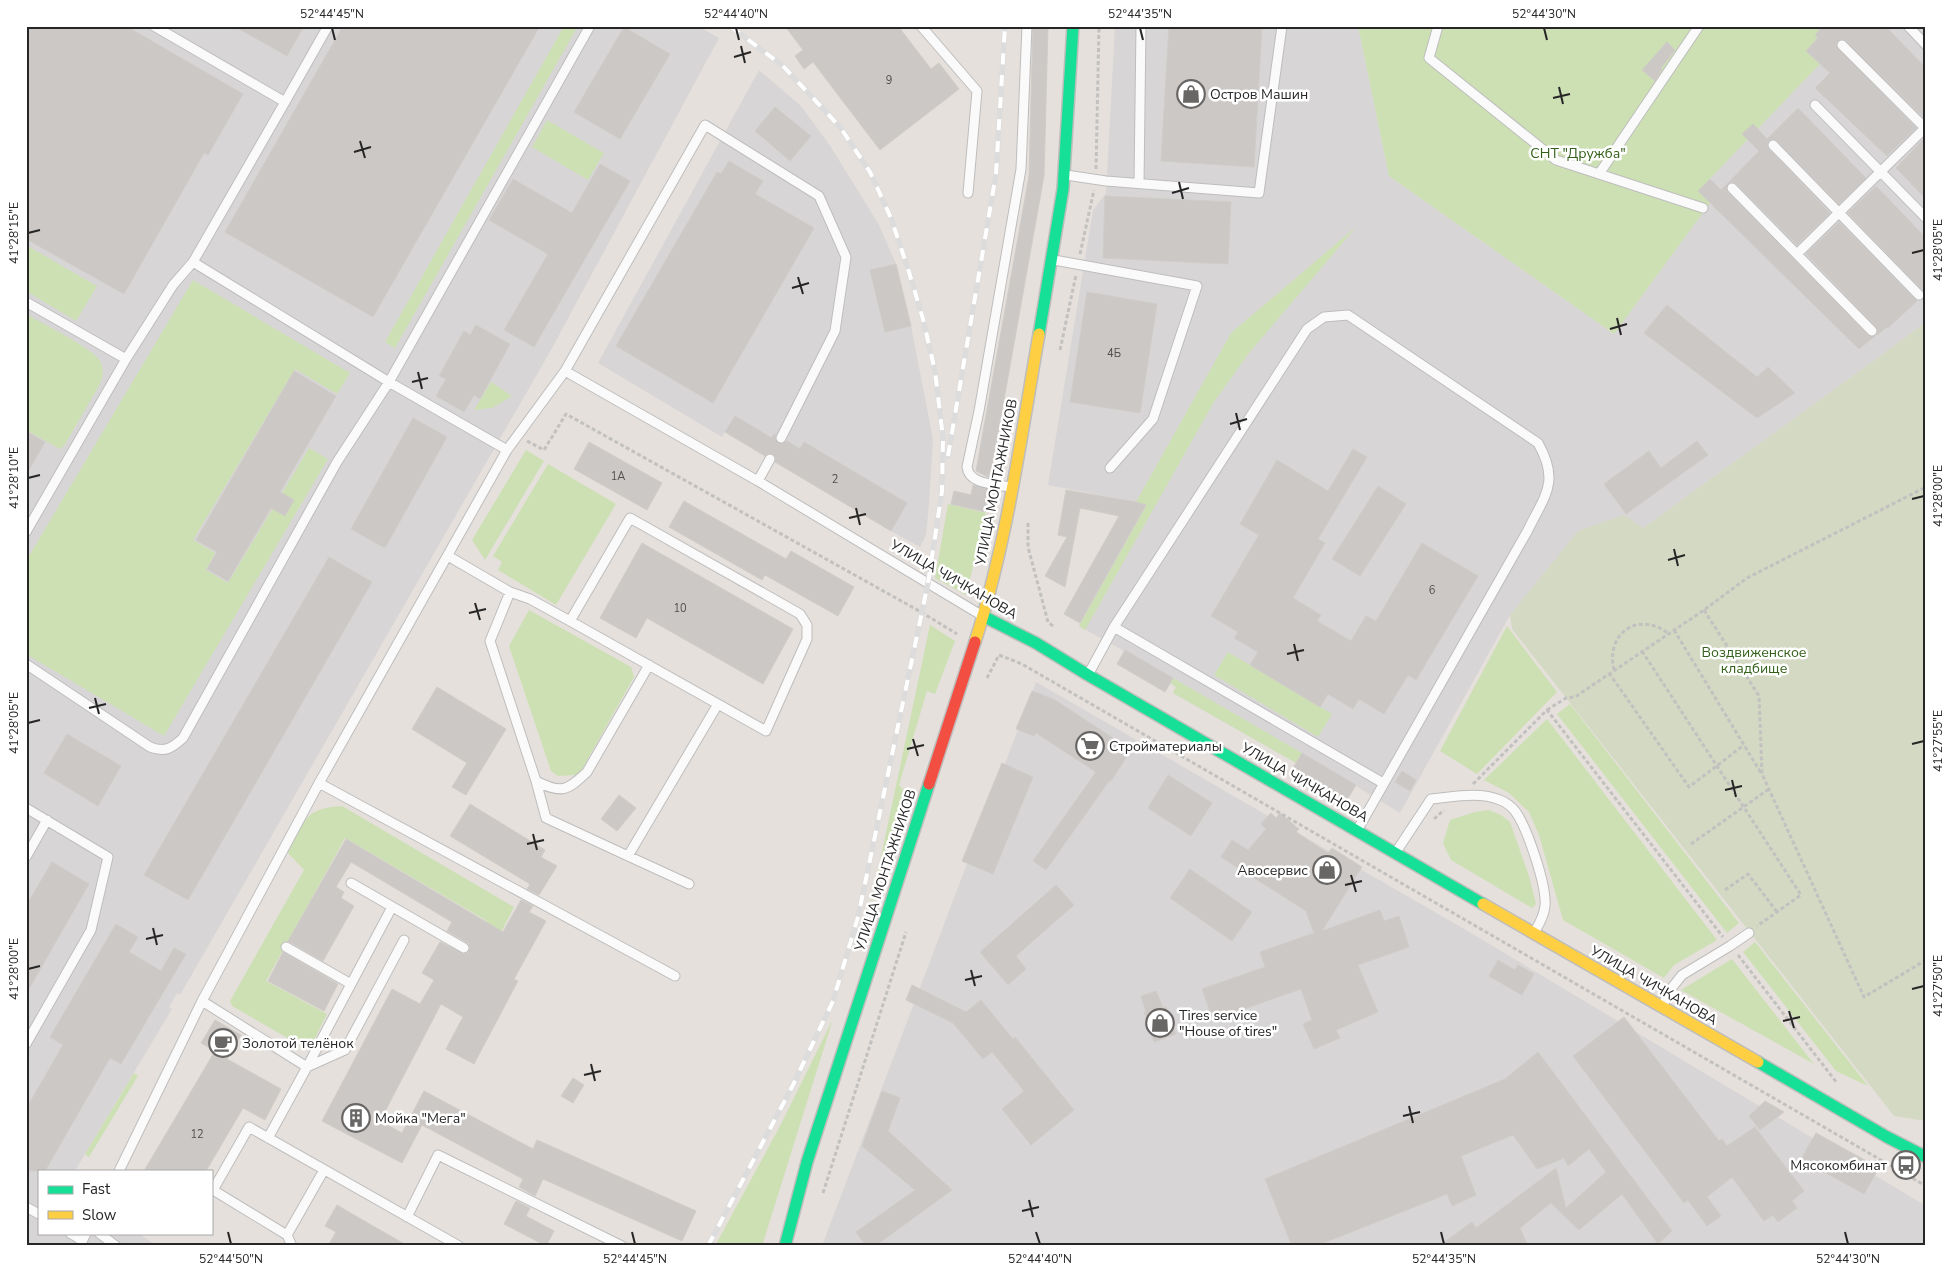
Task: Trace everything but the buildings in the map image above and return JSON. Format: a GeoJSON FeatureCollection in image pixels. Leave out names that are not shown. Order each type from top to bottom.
{"type":"FeatureCollection","features":[{"type":"Feature","properties":{"kind":"main road","name":"УЛИЦА МОНТАЖНИКОВ"},"geometry":{"type":"LineString","coordinates":[[785,1246],[807,1162],[983,616],[1013,488],[1051,260],[1064,175],[1074,26]]}},
{"type":"Feature","properties":{"kind":"main road","name":"УЛИЦА ЧИЧКАНОВА"},"geometry":{"type":"LineString","coordinates":[[983,616],[1036,643],[1088,675],[1358,829],[1396,853],[1887,1137],[1926,1157]]}},
{"type":"Feature","properties":{"kind":"lane"},"geometry":{"type":"LineString","coordinates":[[154,26],[285,102]]}},
{"type":"Feature","properties":{"kind":"lane"},"geometry":{"type":"LineString","coordinates":[[26,532],[126,359],[173,284],[193,262],[328,26]]}},
{"type":"Feature","properties":{"kind":"lane"},"geometry":{"type":"LineString","coordinates":[[26,664],[150,747],[166,750],[173,747],[183,738],[337,462],[389,382],[590,26]]}},
{"type":"Feature","properties":{"kind":"lane"},"geometry":{"type":"LineString","coordinates":[[921,26],[977,91],[968,193]]}},
{"type":"Feature","properties":{"kind":"lane"},"geometry":{"type":"LineString","coordinates":[[1013,488],[977,480],[968,474],[967,467],[979,412],[1021,169],[1027,26]]}},
{"type":"Feature","properties":{"kind":"lane"},"geometry":{"type":"LineString","coordinates":[[1139,183],[1141,26]]}},
{"type":"Feature","properties":{"kind":"lane"},"geometry":{"type":"LineString","coordinates":[[1064,175],[1096,180],[1259,193],[1282,26]]}},
{"type":"Feature","properties":{"kind":"lane"},"geometry":{"type":"LineString","coordinates":[[1438,26],[1429,58],[1556,160],[1702,208]]}},
{"type":"Feature","properties":{"kind":"lane"},"geometry":{"type":"LineString","coordinates":[[1599,174],[1699,26]]}},
{"type":"Feature","properties":{"kind":"lane"},"geometry":{"type":"LineString","coordinates":[[1908,26],[1926,45]]}},
{"type":"Feature","properties":{"kind":"lane"},"geometry":{"type":"LineString","coordinates":[[1797,254],[1925,128],[1842,45]]}},
{"type":"Feature","properties":{"kind":"lane"},"geometry":{"type":"LineString","coordinates":[[1815,105],[1926,218]]}},
{"type":"Feature","properties":{"kind":"lane"},"geometry":{"type":"LineString","coordinates":[[119,1170],[202,1001],[319,783],[508,450],[565,372],[705,125],[819,196],[846,257],[835,331],[781,438]]}},
{"type":"Feature","properties":{"kind":"lane"},"geometry":{"type":"LineString","coordinates":[[1773,145],[1919,295]]}},
{"type":"Feature","properties":{"kind":"lane"},"geometry":{"type":"LineString","coordinates":[[1732,188],[1872,331]]}},
{"type":"Feature","properties":{"kind":"lane"},"geometry":{"type":"LineString","coordinates":[[1051,260],[1197,286],[1153,419],[1110,468]]}},
{"type":"Feature","properties":{"kind":"lane"},"geometry":{"type":"LineString","coordinates":[[193,262],[389,382],[508,450]]}},
{"type":"Feature","properties":{"kind":"lane"},"geometry":{"type":"LineString","coordinates":[[26,302],[126,359]]}},
{"type":"Feature","properties":{"kind":"lane"},"geometry":{"type":"LineString","coordinates":[[1088,675],[1114,627],[1307,329],[1324,317],[1348,315],[1538,443],[1545,455],[1550,485],[1528,530],[1358,829]]}},
{"type":"Feature","properties":{"kind":"lane","name":"УЛИЦА ЧИЧКАНОВА"},"geometry":{"type":"LineString","coordinates":[[565,372],[758,481],[983,616]]}},
{"type":"Feature","properties":{"kind":"lane"},"geometry":{"type":"LineString","coordinates":[[758,481],[770,459]]}},
{"type":"Feature","properties":{"kind":"lane"},"geometry":{"type":"LineString","coordinates":[[448,556],[510,592],[530,600],[570,621],[766,731],[807,639],[807,625],[800,614],[630,518],[570,621]]}},
{"type":"Feature","properties":{"kind":"lane"},"geometry":{"type":"LineString","coordinates":[[510,592],[490,641],[536,781],[546,818],[689,884]]}},
{"type":"Feature","properties":{"kind":"lane"},"geometry":{"type":"LineString","coordinates":[[1114,627],[1383,783]]}},
{"type":"Feature","properties":{"kind":"lane"},"geometry":{"type":"LineString","coordinates":[[536,781],[554,790],[574,784],[587,772],[649,665]]}},
{"type":"Feature","properties":{"kind":"lane"},"geometry":{"type":"LineString","coordinates":[[628,856],[718,704]]}},
{"type":"Feature","properties":{"kind":"lane"},"geometry":{"type":"LineString","coordinates":[[319,783],[675,976]]}},
{"type":"Feature","properties":{"kind":"lane"},"geometry":{"type":"LineString","coordinates":[[1396,853],[1431,799],[1474,795],[1500,800],[1514,810],[1523,826],[1540,874],[1545,904],[1543,918],[1534,933]]}},
{"type":"Feature","properties":{"kind":"lane"},"geometry":{"type":"LineString","coordinates":[[26,808],[108,857],[91,930],[26,1044]]}},
{"type":"Feature","properties":{"kind":"lane"},"geometry":{"type":"LineString","coordinates":[[26,857],[47,820]]}},
{"type":"Feature","properties":{"kind":"lane"},"geometry":{"type":"LineString","coordinates":[[351,883],[464,948]]}},
{"type":"Feature","properties":{"kind":"lane"},"geometry":{"type":"LineString","coordinates":[[268,1138],[392,907]]}},
{"type":"Feature","properties":{"kind":"lane"},"geometry":{"type":"LineString","coordinates":[[1662,1007],[1670,990],[1682,975],[1730,946],[1749,932]]}},
{"type":"Feature","properties":{"kind":"lane"},"geometry":{"type":"LineString","coordinates":[[307,1067],[345,1050],[404,940]]}},
{"type":"Feature","properties":{"kind":"lane"},"geometry":{"type":"LineString","coordinates":[[286,947],[351,984]]}},
{"type":"Feature","properties":{"kind":"lane"},"geometry":{"type":"LineString","coordinates":[[202,1001],[307,1067]]}},
{"type":"Feature","properties":{"kind":"lane"},"geometry":{"type":"LineString","coordinates":[[292,1246],[287,1235],[213,1190],[248,1127],[460,1246]]}},
{"type":"Feature","properties":{"kind":"lane"},"geometry":{"type":"LineString","coordinates":[[407,1217],[438,1154],[622,1246]]}},
{"type":"Feature","properties":{"kind":"lane"},"geometry":{"type":"LineString","coordinates":[[287,1235],[324,1170]]}},
{"type":"Feature","properties":{"kind":"lane"},"geometry":{"type":"LineString","coordinates":[[26,1207],[38,1213]]}},
{"type":"Feature","properties":{"kind":"lane"},"geometry":{"type":"LineString","coordinates":[[72,1234],[83,1240]]}},
{"type":"Feature","properties":{"kind":"lane"},"geometry":{"type":"LineString","coordinates":[[100,1234],[116,1246]]}},
{"type":"Feature","properties":{"kind":"path"},"geometry":{"type":"LineString","coordinates":[[1058,359],[1096,180],[1099,26]]}},
{"type":"Feature","properties":{"kind":"path"},"geometry":{"type":"LineString","coordinates":[[517,436],[544,450],[566,414],[921,612],[973,643],[1031,669],[1926,1186]]}},
{"type":"Feature","properties":{"kind":"path"},"geometry":{"type":"LineString","coordinates":[[1430,822],[1547,710],[1566,698],[1575,697],[1704,610],[1747,578],[1926,487]]}},
{"type":"Feature","properties":{"kind":"path"},"geometry":{"type":"LineString","coordinates":[[1028,519],[1028,547],[1037,584],[1048,622],[1055,628]]}},
{"type":"Feature","properties":{"kind":"path"},"geometry":{"type":"LineString","coordinates":[[1704,610],[1759,696],[1762,774]]}},
{"type":"Feature","properties":{"kind":"path"},"geometry":{"type":"LineString","coordinates":[[1614,670],[1612,649],[1616,640],[1631,626],[1652,624],[1668,634]]}},
{"type":"Feature","properties":{"kind":"path"},"geometry":{"type":"LineString","coordinates":[[1674,630],[1762,774],[1864,997],[1926,960]]}},
{"type":"Feature","properties":{"kind":"path"},"geometry":{"type":"LineString","coordinates":[[1642,651],[1801,895],[1749,932]]}},
{"type":"Feature","properties":{"kind":"path"},"geometry":{"type":"LineString","coordinates":[[983,685],[999,655]]}},
{"type":"Feature","properties":{"kind":"path"},"geometry":{"type":"LineString","coordinates":[[1609,673],[1689,787],[1744,745]]}},
{"type":"Feature","properties":{"kind":"path"},"geometry":{"type":"LineString","coordinates":[[1547,710],[1840,1087],[1832,1082]]}},
{"type":"Feature","properties":{"kind":"path"},"geometry":{"type":"LineString","coordinates":[[1691,844],[1769,789]]}},
{"type":"Feature","properties":{"kind":"path"},"geometry":{"type":"LineString","coordinates":[[1726,890],[1748,874],[1777,912]]}},
{"type":"Feature","properties":{"kind":"path"},"geometry":{"type":"LineString","coordinates":[[821,1199],[906,929]]}},
{"type":"Feature","properties":{"kind":"shaded area"},"geometry":{"type":"Polygon","coordinates":[[[26,26],[698,26],[719,38],[551,350],[180,995],[177,993],[169,1007],[172,1009],[76,1170],[38,1170],[38,1234],[139,1234],[157,1246],[26,1246],[26,26]]]}},
{"type":"Feature","properties":{"kind":"shaded area"},"geometry":{"type":"Polygon","coordinates":[[[1115,26],[1358,26],[1389,176],[1614,334],[1709,203],[1698,191],[1819,64],[1806,51],[1818,38],[1815,35],[1823,26],[1926,26],[1926,322],[1643,528],[1510,615],[1400,813],[1302,753],[1296,763],[1173,693],[1176,687],[1170,683],[1172,678],[1079,626],[1146,506],[1136,502],[1048,485],[1093,210],[1106,193],[1115,26]]]}},
{"type":"Feature","properties":{"kind":"shaded area"},"geometry":{"type":"Polygon","coordinates":[[[759,70],[801,106],[829,144],[878,223],[896,264],[911,326],[933,439],[926,535],[920,547],[725,432],[722,437],[598,363],[759,70]]]}},
{"type":"Feature","properties":{"kind":"shaded area"},"geometry":{"type":"Polygon","coordinates":[[[1036,682],[1471,933],[1926,1206],[1926,1246],[826,1246],[823,1243],[1036,682]]]}},
{"type":"Feature","properties":{"kind":"green space"},"geometry":{"type":"Polygon","coordinates":[[[564,26],[578,26],[395,348],[385,342],[564,26]]]}},
{"type":"Feature","properties":{"kind":"green space","name":"СНТ \"Дружба\""},"geometry":{"type":"Polygon","coordinates":[[[1358,26],[1823,26],[1815,35],[1818,38],[1806,51],[1820,64],[1698,191],[1710,203],[1614,334],[1389,176],[1358,26]]]}},
{"type":"Feature","properties":{"kind":"green space"},"geometry":{"type":"Polygon","coordinates":[[[547,120],[604,153],[588,180],[532,147],[547,120]]]}},
{"type":"Feature","properties":{"kind":"green space"},"geometry":{"type":"Polygon","coordinates":[[[1357,226],[1249,353],[1214,402],[1085,630],[1079,626],[1146,506],[1136,502],[1231,333],[1357,226]]]}},
{"type":"Feature","properties":{"kind":"green space"},"geometry":{"type":"Polygon","coordinates":[[[26,245],[97,286],[76,321],[26,291],[26,245]]]}},
{"type":"Feature","properties":{"kind":"green space"},"geometry":{"type":"Polygon","coordinates":[[[193,280],[350,373],[337,394],[295,369],[193,540],[215,553],[206,570],[228,583],[309,448],[328,459],[164,736],[26,654],[26,561],[193,280]]]}},
{"type":"Feature","properties":{"kind":"green space"},"geometry":{"type":"Polygon","coordinates":[[[26,314],[88,349],[100,361],[102,367],[100,384],[64,446],[60,449],[26,430],[26,314]]]}},
{"type":"Feature","properties":{"kind":"green space","name":"Воздвиженское кладбище"},"geometry":{"type":"Polygon","coordinates":[[[1926,322],[1926,1121],[1894,1116],[1512,629],[1510,615],[1578,531],[1624,515],[1643,528],[1926,322]]]}},
{"type":"Feature","properties":{"kind":"green space"},"geometry":{"type":"Polygon","coordinates":[[[491,382],[512,396],[492,408],[474,410],[491,382]]]}},
{"type":"Feature","properties":{"kind":"green space"},"geometry":{"type":"Polygon","coordinates":[[[526,450],[544,461],[485,560],[472,540],[526,450]]]}},
{"type":"Feature","properties":{"kind":"green space"},"geometry":{"type":"Polygon","coordinates":[[[548,464],[616,504],[556,605],[498,570],[502,562],[493,556],[548,464]]]}},
{"type":"Feature","properties":{"kind":"green space"},"geometry":{"type":"Polygon","coordinates":[[[948,504],[986,513],[966,595],[935,578],[948,504]]]}},
{"type":"Feature","properties":{"kind":"green space"},"geometry":{"type":"Polygon","coordinates":[[[529,610],[631,667],[634,677],[581,771],[575,775],[558,776],[551,771],[509,646],[529,610]]]}},
{"type":"Feature","properties":{"kind":"green space"},"geometry":{"type":"Polygon","coordinates":[[[930,625],[955,641],[935,694],[927,691],[899,785],[906,793],[871,904],[930,625]]]}},
{"type":"Feature","properties":{"kind":"green space"},"geometry":{"type":"Polygon","coordinates":[[[1507,626],[1557,692],[1477,774],[1440,751],[1507,626]]]}},
{"type":"Feature","properties":{"kind":"green space"},"geometry":{"type":"Polygon","coordinates":[[[1228,652],[1332,714],[1318,737],[1214,675],[1228,652]]]}},
{"type":"Feature","properties":{"kind":"green space"},"geometry":{"type":"Polygon","coordinates":[[[1173,678],[1302,753],[1296,763],[1173,693],[1176,687],[1170,683],[1173,678]]]}},
{"type":"Feature","properties":{"kind":"green space"},"geometry":{"type":"Polygon","coordinates":[[[1570,704],[1739,923],[1727,933],[1557,714],[1570,704]]]}},
{"type":"Feature","properties":{"kind":"green space"},"geometry":{"type":"Polygon","coordinates":[[[1547,719],[1717,940],[1674,965],[1664,978],[1563,920],[1539,835],[1529,812],[1509,793],[1484,780],[1547,719]]]}},
{"type":"Feature","properties":{"kind":"green space"},"geometry":{"type":"Polygon","coordinates":[[[342,806],[514,907],[483,968],[466,958],[487,921],[345,838],[266,981],[327,1014],[312,1044],[303,1047],[232,1006],[230,1001],[304,870],[286,851],[306,818],[312,813],[329,807],[342,806]]]}},
{"type":"Feature","properties":{"kind":"green space"},"geometry":{"type":"Polygon","coordinates":[[[1489,810],[1501,815],[1510,822],[1529,876],[1536,904],[1532,908],[1451,860],[1443,843],[1450,820],[1475,812],[1489,810]]]}},
{"type":"Feature","properties":{"kind":"green space"},"geometry":{"type":"Polygon","coordinates":[[[1755,942],[1868,1086],[1836,1071],[1743,952],[1755,942]]]}},
{"type":"Feature","properties":{"kind":"green space"},"geometry":{"type":"Polygon","coordinates":[[[1732,959],[1814,1064],[1681,990],[1732,959]]]}},
{"type":"Feature","properties":{"kind":"green space"},"geometry":{"type":"Polygon","coordinates":[[[833,1019],[762,1246],[715,1246],[780,1126],[833,1019]]]}},
{"type":"Feature","properties":{"kind":"green space"},"geometry":{"type":"Polygon","coordinates":[[[134,1073],[138,1076],[89,1157],[85,1154],[134,1073]]]}},
{"type":"Feature","properties":{"kind":"railway"},"geometry":{"type":"LineString","coordinates":[[708,1246],[792,1087],[833,1001],[858,917],[928,583],[942,491],[943,438],[935,371],[923,319],[891,218],[870,172],[840,127],[783,66],[730,26]]}},
{"type":"Feature","properties":{"kind":"railway"},"geometry":{"type":"LineString","coordinates":[[948,456],[996,174],[1005,26]]}},
{"type":"Feature","properties":{"kind":"traffic: fast"},"geometry":{"type":"LineString","coordinates":[[1039,334],[1063,189],[1073,26]]}},
{"type":"Feature","properties":{"kind":"traffic: fast"},"geometry":{"type":"LineString","coordinates":[[983,616],[1036,643],[1483,904]]}},
{"type":"Feature","properties":{"kind":"traffic: fast"},"geometry":{"type":"LineString","coordinates":[[785,1246],[807,1162],[929,784]]}},
{"type":"Feature","properties":{"kind":"traffic: fast"},"geometry":{"type":"LineString","coordinates":[[1758,1062],[1887,1137],[1926,1157]]}},
{"type":"Feature","properties":{"kind":"traffic: slow"},"geometry":{"type":"LineString","coordinates":[[975,642],[1005,528],[1039,334]]}},
{"type":"Feature","properties":{"kind":"traffic: slow"},"geometry":{"type":"LineString","coordinates":[[1483,904],[1758,1062]]}},
{"type":"Feature","properties":{"kind":"traffic: jam"},"geometry":{"type":"LineString","coordinates":[[929,784],[975,642]]}},
{"type":"Feature","properties":{"kind":"place","name":"Остров Машин"},"geometry":{"type":"Point","coordinates":[1191,94]}},
{"type":"Feature","properties":{"kind":"place","name":"Стройматериалы"},"geometry":{"type":"Point","coordinates":[1090,746]}},
{"type":"Feature","properties":{"kind":"place","name":"Авосервис"},"geometry":{"type":"Point","coordinates":[1327,870]}},
{"type":"Feature","properties":{"kind":"place","name":"Tires service \"House of tires\""},"geometry":{"type":"Point","coordinates":[1160,1023]}},
{"type":"Feature","properties":{"kind":"place","name":"Золотой телёнок"},"geometry":{"type":"Point","coordinates":[223,1043]}},
{"type":"Feature","properties":{"kind":"place","name":"Мойка \"Мега\""},"geometry":{"type":"Point","coordinates":[356,1118]}},
{"type":"Feature","properties":{"kind":"place","name":"Мясокомбинат"},"geometry":{"type":"Point","coordinates":[1906,1165]}}]}
